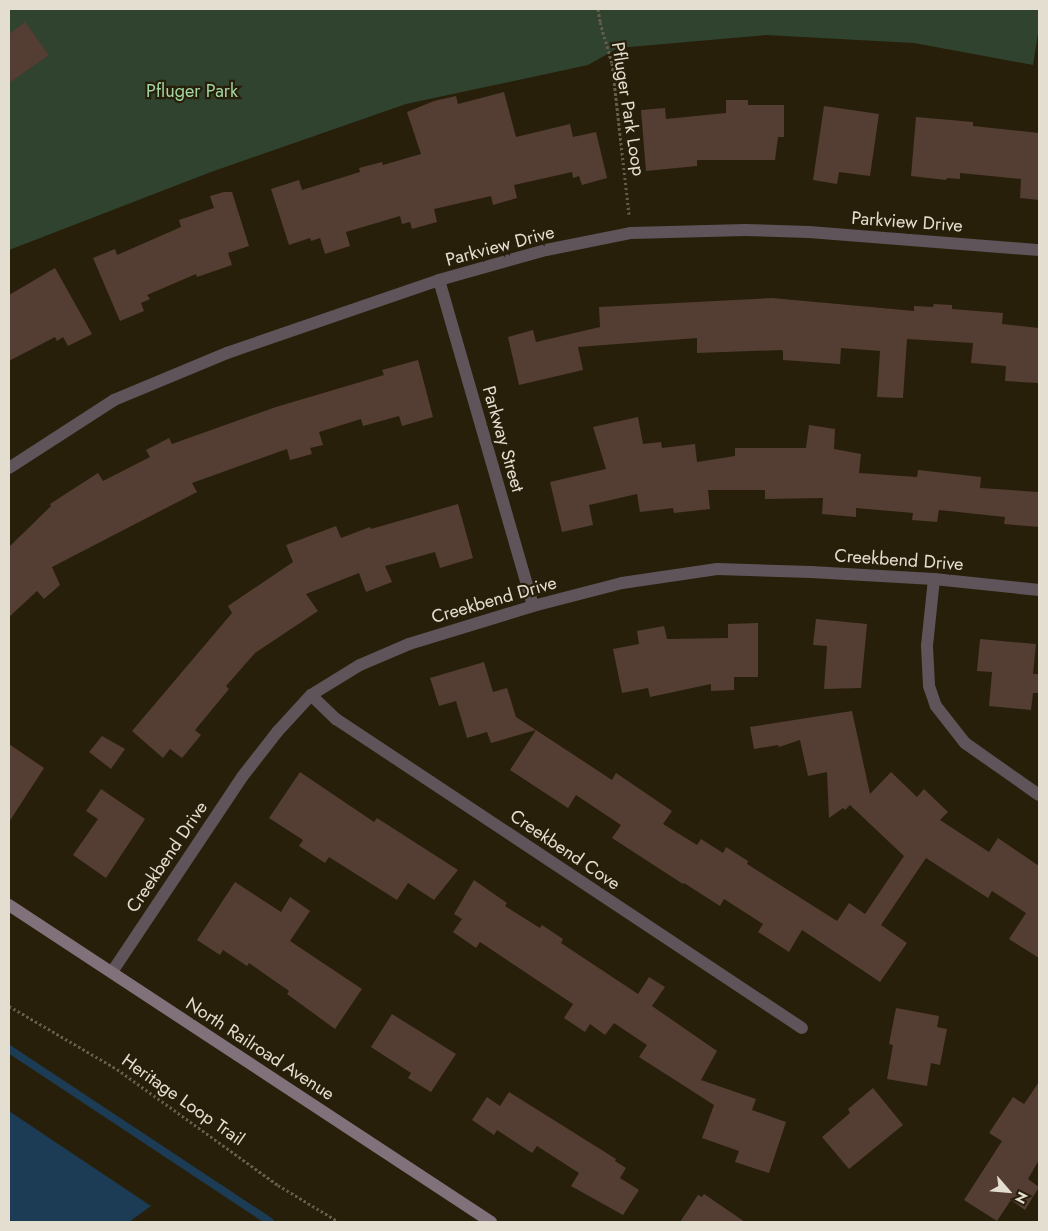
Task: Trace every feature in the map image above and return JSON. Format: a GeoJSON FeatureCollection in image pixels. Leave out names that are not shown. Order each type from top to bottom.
{"type":"FeatureCollection","features":[{"type":"Feature","properties":{"kind":"street","name":"Parkview Drive"},"geometry":{"type":"LineString","coordinates":[[9,468],[114,400],[227,353],[439,280],[546,250],[631,233],[674,230],[809,232],[1039,250]]}},
{"type":"Feature","properties":{"kind":"street","name":"Parkway Street"},"geometry":{"type":"LineString","coordinates":[[439,280],[533,606]]}},
{"type":"Feature","properties":{"kind":"street","name":"Creekbend Drive"},"geometry":{"type":"LineString","coordinates":[[112,972],[242,777],[278,731],[311,695],[360,665],[409,644],[533,606],[622,583],[717,569],[934,579],[1039,590]]}},
{"type":"Feature","properties":{"kind":"street"},"geometry":{"type":"LineString","coordinates":[[934,579],[927,646],[929,686],[936,706],[965,743],[1039,795]]}},
{"type":"Feature","properties":{"kind":"street","name":"Creekbend Cove"},"geometry":{"type":"LineString","coordinates":[[311,695],[336,719],[802,1028]]}},
{"type":"Feature","properties":{"kind":"street","name":"North Railroad Avenue"},"geometry":{"type":"LineString","coordinates":[[9,905],[491,1222]]}},
{"type":"Feature","properties":{"kind":"path","name":"Pfluger Park Loop"},"geometry":{"type":"LineString","coordinates":[[598,9],[612,63],[630,214]]}},
{"type":"Feature","properties":{"kind":"path","name":"Heritage Loop Trail"},"geometry":{"type":"LineString","coordinates":[[9,1006],[117,1069],[278,1185],[339,1222]]}},
{"type":"Feature","properties":{"kind":"green space","name":"Pfluger Park"},"geometry":{"type":"Polygon","coordinates":[[[9,9],[1039,9],[1039,27],[1033,65],[914,43],[766,35],[618,48],[588,65],[406,104],[211,172],[9,250],[9,9]]]}},
{"type":"Feature","properties":{"kind":"water"},"geometry":{"type":"Polygon","coordinates":[[[9,1111],[151,1206],[129,1222],[9,1222],[9,1111]]]}},
{"type":"Feature","properties":{"kind":"building"},"geometry":{"type":"Polygon","coordinates":[[[25,22],[49,55],[9,83],[9,34],[25,22]]]}},
{"type":"Feature","properties":{"kind":"building"},"geometry":{"type":"Polygon","coordinates":[[[504,92],[516,137],[570,124],[573,137],[596,132],[607,178],[582,185],[579,176],[573,178],[572,172],[514,185],[517,198],[493,205],[491,196],[434,209],[437,222],[412,229],[410,222],[402,224],[400,216],[346,232],[350,246],[325,254],[320,238],[311,241],[310,238],[289,245],[271,189],[299,180],[302,190],[360,172],[359,168],[382,162],[383,165],[421,154],[407,112],[434,101],[456,96],[458,104],[504,92]]]}},
{"type":"Feature","properties":{"kind":"building"},"geometry":{"type":"Polygon","coordinates":[[[726,100],[748,100],[748,105],[784,105],[784,137],[778,137],[775,160],[697,160],[697,166],[646,171],[641,110],[665,108],[666,119],[726,113],[726,100]]]}},
{"type":"Feature","properties":{"kind":"building"},"geometry":{"type":"Polygon","coordinates":[[[824,106],[879,114],[870,176],[839,172],[837,184],[813,180],[824,106]]]}},
{"type":"Feature","properties":{"kind":"building"},"geometry":{"type":"Polygon","coordinates":[[[916,117],[973,122],[973,126],[1039,133],[1039,200],[1020,198],[1021,179],[960,173],[960,179],[947,178],[946,180],[911,176],[916,117]]]}},
{"type":"Feature","properties":{"kind":"building"},"geometry":{"type":"Polygon","coordinates":[[[232,192],[249,246],[228,253],[232,265],[197,277],[196,274],[147,295],[150,299],[141,303],[144,311],[120,321],[93,258],[115,249],[117,255],[181,227],[179,220],[214,208],[210,196],[232,192]]]}},
{"type":"Feature","properties":{"kind":"building"},"geometry":{"type":"Polygon","coordinates":[[[55,268],[92,334],[68,346],[63,337],[57,341],[55,337],[9,361],[9,295],[55,268]]]}},
{"type":"Feature","properties":{"kind":"building"},"geometry":{"type":"Polygon","coordinates":[[[772,298],[914,311],[914,306],[952,305],[952,309],[1003,313],[1002,324],[1039,328],[1038,383],[1005,381],[1006,366],[971,363],[973,343],[907,339],[903,398],[877,397],[880,351],[841,348],[840,364],[783,360],[783,351],[781,350],[697,353],[697,338],[578,347],[583,370],[519,385],[508,337],[533,330],[536,342],[600,327],[599,307],[772,298]]]}},
{"type":"Feature","properties":{"kind":"building"},"geometry":{"type":"Polygon","coordinates":[[[418,360],[433,417],[402,426],[399,416],[363,426],[361,419],[319,432],[323,445],[310,448],[312,454],[290,460],[287,449],[192,483],[197,492],[52,567],[60,585],[44,599],[37,591],[9,617],[9,547],[51,506],[50,504],[98,473],[103,481],[150,457],[146,450],[169,438],[172,444],[276,407],[384,375],[382,370],[418,360]]]}},
{"type":"Feature","properties":{"kind":"building"},"geometry":{"type":"Polygon","coordinates":[[[638,417],[643,444],[661,442],[662,448],[695,444],[697,462],[735,456],[735,448],[806,448],[809,425],[835,429],[834,449],[861,454],[859,473],[917,477],[918,470],[981,477],[980,488],[1038,492],[1039,527],[1004,524],[1005,517],[939,510],[937,522],[912,520],[913,513],[856,508],[856,517],[822,514],[823,498],[765,499],[765,490],[708,490],[710,509],[674,513],[673,508],[640,512],[637,494],[589,505],[593,525],[562,532],[550,482],[606,469],[593,427],[638,417]]]}},
{"type":"Feature","properties":{"kind":"building"},"geometry":{"type":"Polygon","coordinates":[[[458,504],[473,558],[440,568],[435,552],[385,566],[392,582],[366,592],[359,573],[306,594],[318,611],[255,653],[226,686],[229,689],[195,730],[201,735],[182,758],[170,749],[163,758],[132,731],[232,613],[228,606],[293,562],[286,545],[336,526],[341,538],[370,527],[371,529],[458,504]]]}},
{"type":"Feature","properties":{"kind":"building"},"geometry":{"type":"Polygon","coordinates":[[[816,619],[867,624],[861,688],[824,689],[827,646],[813,645],[816,619]]]}},
{"type":"Feature","properties":{"kind":"building"},"geometry":{"type":"Polygon","coordinates":[[[758,623],[758,677],[734,677],[734,690],[711,691],[711,684],[650,697],[648,688],[622,693],[613,649],[639,644],[637,631],[664,626],[667,639],[728,638],[728,624],[758,623]]]}},
{"type":"Feature","properties":{"kind":"building"},"geometry":{"type":"Polygon","coordinates":[[[980,639],[1036,644],[1033,674],[1039,674],[1039,693],[1033,693],[1031,710],[989,706],[992,672],[977,671],[980,639]]]}},
{"type":"Feature","properties":{"kind":"building"},"geometry":{"type":"Polygon","coordinates":[[[484,662],[493,692],[507,688],[516,717],[536,730],[491,743],[487,732],[467,738],[456,701],[439,706],[430,678],[484,662]]]}},
{"type":"Feature","properties":{"kind":"building"},"geometry":{"type":"Polygon","coordinates":[[[852,711],[870,794],[891,772],[917,797],[924,789],[948,812],[940,820],[989,852],[998,838],[1039,866],[1039,958],[1009,939],[1026,913],[992,891],[988,898],[926,858],[881,925],[907,943],[880,982],[802,930],[789,952],[758,932],[763,924],[724,899],[720,906],[612,838],[621,825],[576,795],[568,808],[510,770],[536,730],[612,780],[616,773],[672,811],[663,824],[697,845],[701,839],[723,853],[726,847],[748,861],[747,864],[837,921],[849,903],[865,914],[904,856],[850,805],[845,810],[843,808],[829,818],[827,772],[808,776],[800,740],[779,747],[778,745],[754,749],[750,727],[852,711]]]}},
{"type":"Feature","properties":{"kind":"building"},"geometry":{"type":"Polygon","coordinates":[[[102,736],[125,749],[111,769],[89,752],[102,736]]]}},
{"type":"Feature","properties":{"kind":"building"},"geometry":{"type":"Polygon","coordinates":[[[9,744],[44,768],[9,822],[9,744]]]}},
{"type":"Feature","properties":{"kind":"building"},"geometry":{"type":"Polygon","coordinates":[[[300,772],[374,822],[377,818],[458,870],[434,900],[408,883],[397,900],[329,857],[325,863],[299,846],[303,840],[269,818],[300,772]]]}},
{"type":"Feature","properties":{"kind":"building"},"geometry":{"type":"Polygon","coordinates":[[[101,789],[145,819],[106,878],[73,855],[98,819],[86,811],[101,789]]]}},
{"type":"Feature","properties":{"kind":"building"},"geometry":{"type":"Polygon","coordinates":[[[474,880],[507,903],[505,906],[540,928],[542,925],[563,939],[561,943],[638,994],[649,977],[665,987],[652,1006],[717,1051],[701,1080],[756,1099],[752,1110],[786,1122],[769,1173],[735,1162],[739,1151],[702,1138],[714,1105],[639,1057],[647,1045],[614,1023],[605,1035],[590,1024],[585,1032],[564,1018],[573,1004],[480,942],[476,948],[453,932],[462,919],[454,914],[474,880]]]}},
{"type":"Feature","properties":{"kind":"building"},"geometry":{"type":"Polygon","coordinates":[[[235,882],[281,912],[290,897],[310,911],[290,941],[362,989],[335,1029],[287,994],[289,991],[249,963],[247,966],[223,950],[220,955],[197,940],[235,882]]]}},
{"type":"Feature","properties":{"kind":"building"},"geometry":{"type":"Polygon","coordinates":[[[896,1008],[939,1016],[937,1027],[947,1029],[940,1065],[931,1063],[927,1086],[887,1079],[893,1045],[889,1044],[896,1008]]]}},
{"type":"Feature","properties":{"kind":"building"},"geometry":{"type":"Polygon","coordinates":[[[392,1014],[456,1054],[431,1092],[408,1078],[411,1073],[371,1047],[392,1014]]]}},
{"type":"Feature","properties":{"kind":"building"},"geometry":{"type":"Polygon","coordinates":[[[1039,1082],[1039,1160],[1028,1179],[1039,1187],[1025,1210],[1011,1200],[997,1221],[964,1200],[1002,1141],[989,1133],[1013,1097],[1024,1104],[1039,1082]]]}},
{"type":"Feature","properties":{"kind":"building"},"geometry":{"type":"Polygon","coordinates":[[[873,1088],[903,1125],[849,1169],[822,1137],[850,1113],[848,1109],[873,1088]]]}},
{"type":"Feature","properties":{"kind":"building"},"geometry":{"type":"Polygon","coordinates":[[[509,1092],[616,1159],[615,1161],[626,1168],[620,1178],[639,1190],[623,1215],[571,1186],[579,1173],[537,1146],[532,1153],[497,1130],[494,1135],[472,1120],[487,1097],[500,1106],[509,1092]]]}},
{"type":"Feature","properties":{"kind":"building"},"geometry":{"type":"Polygon","coordinates":[[[704,1194],[745,1222],[680,1222],[698,1195],[702,1197],[704,1194]]]}},
{"type":"Feature","properties":{"kind":"waterway"},"geometry":{"type":"LineString","coordinates":[[9,1049],[270,1222]]}}]}
